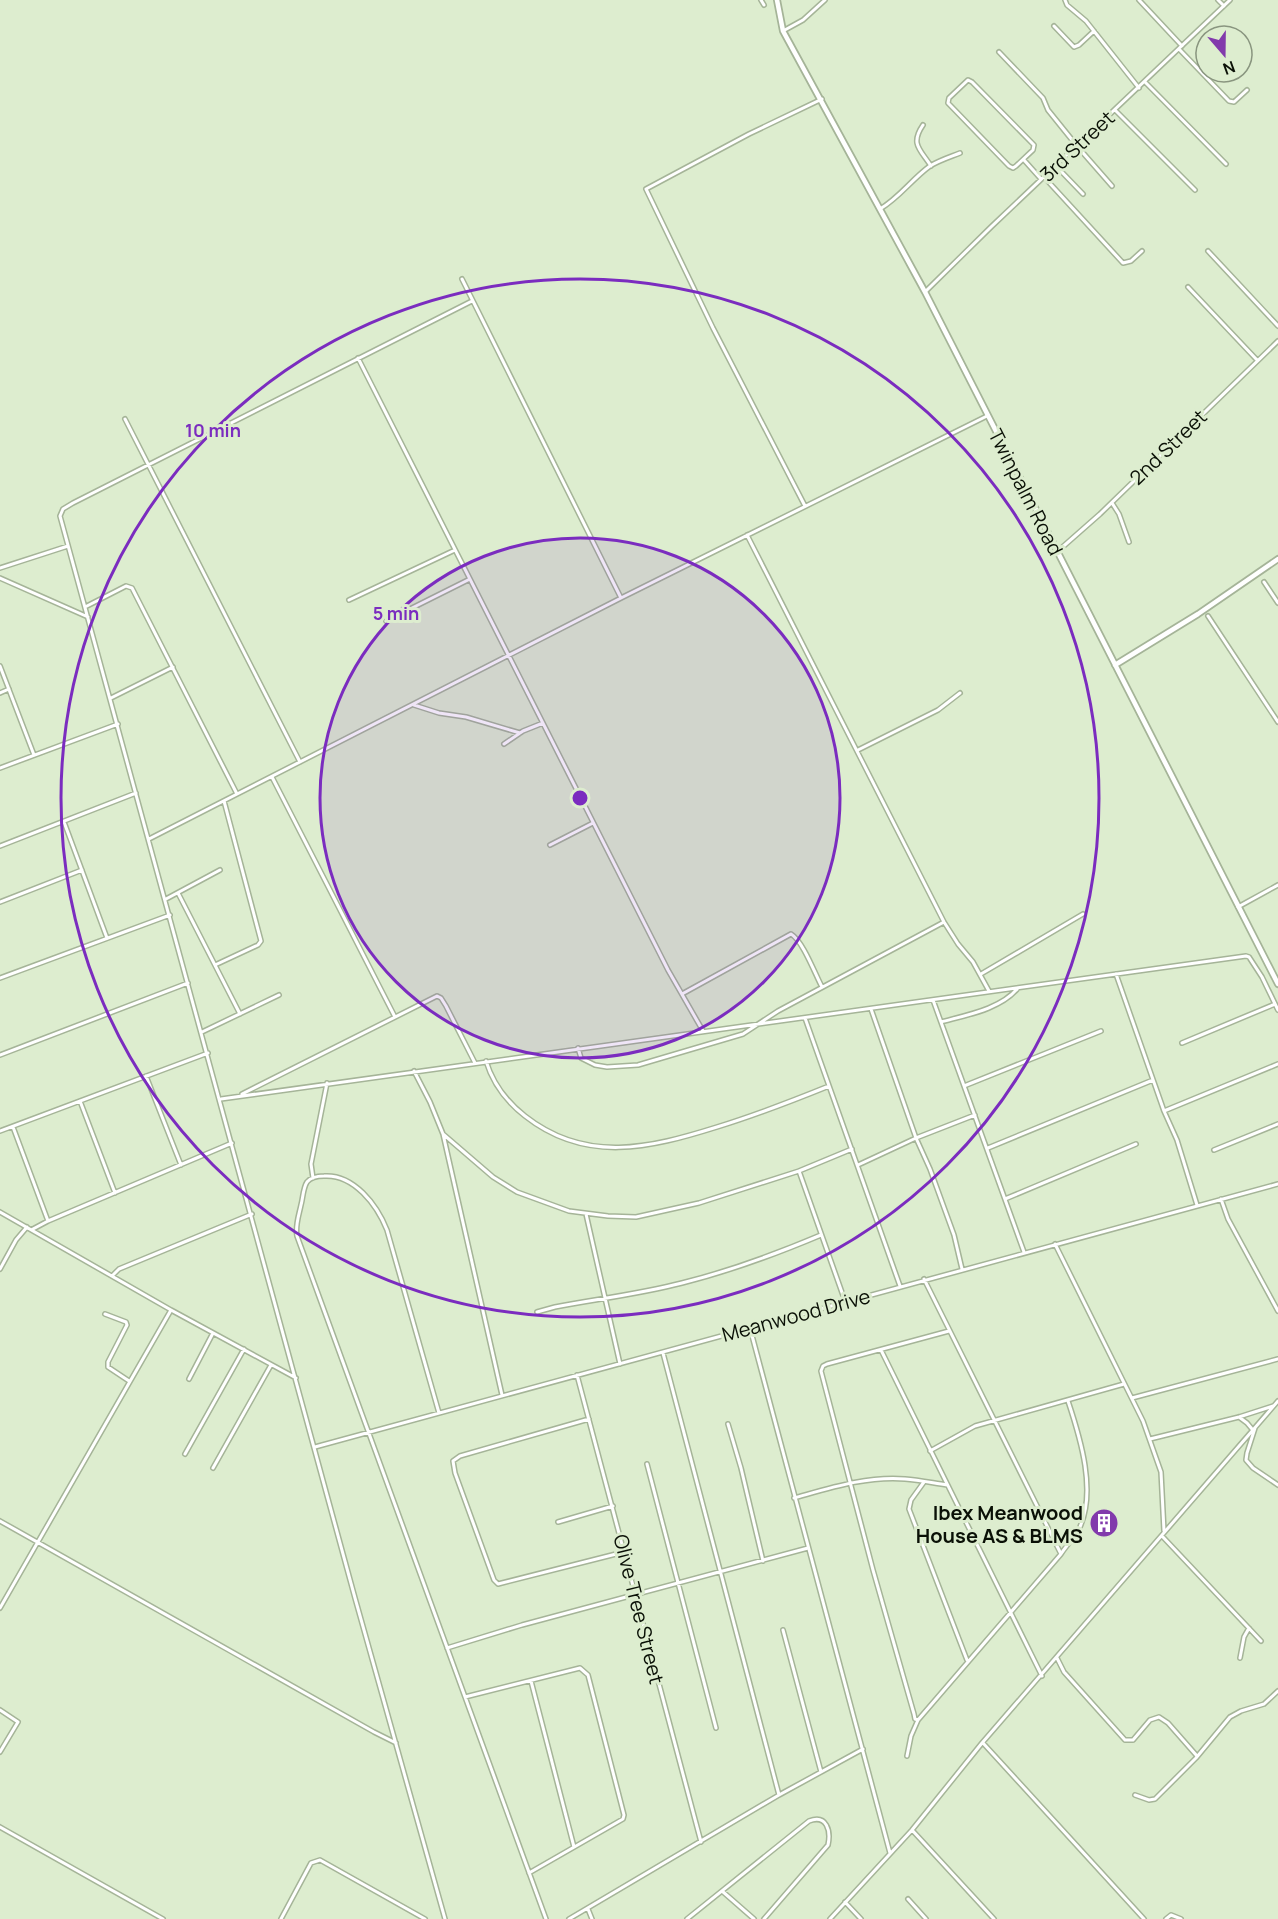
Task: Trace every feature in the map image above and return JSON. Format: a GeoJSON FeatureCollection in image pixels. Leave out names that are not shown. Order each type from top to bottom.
{"type":"FeatureCollection","features":[{"type":"Feature","properties":{"kind":"main road","name":"Twinpalm Road"},"geometry":{"type":"LineString","coordinates":[[777,0],[783,31],[925,292],[1238,907],[1275,974],[1278,984]]}},
{"type":"Feature","properties":{"kind":"main road"},"geometry":{"type":"LineString","coordinates":[[1115,665],[1198,614],[1278,559]]}},
{"type":"Feature","properties":{"kind":"street"},"geometry":{"type":"LineString","coordinates":[[761,0],[764,5]]}},
{"type":"Feature","properties":{"kind":"street"},"geometry":{"type":"LineString","coordinates":[[783,31],[803,20],[825,0]]}},
{"type":"Feature","properties":{"kind":"street"},"geometry":{"type":"LineString","coordinates":[[1065,0],[1067,5],[1086,21],[1138,88]]}},
{"type":"Feature","properties":{"kind":"street"},"geometry":{"type":"LineString","coordinates":[[1139,0],[1229,101],[1234,102],[1247,90]]}},
{"type":"Feature","properties":{"kind":"street"},"geometry":{"type":"LineString","coordinates":[[1218,0],[1224,6]]}},
{"type":"Feature","properties":{"kind":"street","name":"3rd Street"},"geometry":{"type":"LineString","coordinates":[[925,292],[1230,0]]}},
{"type":"Feature","properties":{"kind":"street"},"geometry":{"type":"LineString","coordinates":[[1054,26],[1074,47],[1094,31]]}},
{"type":"Feature","properties":{"kind":"street"},"geometry":{"type":"LineString","coordinates":[[999,52],[1042,98],[1048,110],[1112,186]]}},
{"type":"Feature","properties":{"kind":"street"},"geometry":{"type":"LineString","coordinates":[[968,80],[1034,145],[1033,150],[1024,160],[1011,168],[948,103],[949,98],[968,80]]}},
{"type":"Feature","properties":{"kind":"street"},"geometry":{"type":"LineString","coordinates":[[1145,82],[1226,164]]}},
{"type":"Feature","properties":{"kind":"street"},"geometry":{"type":"LineString","coordinates":[[805,507],[713,328],[646,189],[749,134],[822,99]]}},
{"type":"Feature","properties":{"kind":"street"},"geometry":{"type":"LineString","coordinates":[[1115,110],[1195,190]]}},
{"type":"Feature","properties":{"kind":"street"},"geometry":{"type":"LineString","coordinates":[[923,125],[915,141],[931,166]]}},
{"type":"Feature","properties":{"kind":"street"},"geometry":{"type":"LineString","coordinates":[[880,209],[889,204],[931,166],[960,153]]}},
{"type":"Feature","properties":{"kind":"street"},"geometry":{"type":"LineString","coordinates":[[1024,160],[1123,262],[1131,261],[1142,251]]}},
{"type":"Feature","properties":{"kind":"street"},"geometry":{"type":"LineString","coordinates":[[1056,166],[1083,194]]}},
{"type":"Feature","properties":{"kind":"street"},"geometry":{"type":"LineString","coordinates":[[1208,251],[1278,326]]}},
{"type":"Feature","properties":{"kind":"street"},"geometry":{"type":"LineString","coordinates":[[462,279],[621,598]]}},
{"type":"Feature","properties":{"kind":"street"},"geometry":{"type":"LineString","coordinates":[[1188,287],[1257,360]]}},
{"type":"Feature","properties":{"kind":"street"},"geometry":{"type":"LineString","coordinates":[[445,1919],[111,698],[60,521],[63,509],[472,301]]}},
{"type":"Feature","properties":{"kind":"street","name":"2nd Street"},"geometry":{"type":"LineString","coordinates":[[1057,552],[1112,503],[1278,341]]}},
{"type":"Feature","properties":{"kind":"street"},"geometry":{"type":"LineString","coordinates":[[358,358],[702,1032]]}},
{"type":"Feature","properties":{"kind":"street"},"geometry":{"type":"LineString","coordinates":[[149,839],[621,598],[987,416]]}},
{"type":"Feature","properties":{"kind":"street"},"geometry":{"type":"LineString","coordinates":[[125,419],[150,464],[300,762]]}},
{"type":"Feature","properties":{"kind":"street"},"geometry":{"type":"LineString","coordinates":[[1112,503],[1119,514],[1129,542]]}},
{"type":"Feature","properties":{"kind":"street"},"geometry":{"type":"LineString","coordinates":[[747,535],[944,922],[958,944],[969,955],[989,992]]}},
{"type":"Feature","properties":{"kind":"street"},"geometry":{"type":"LineString","coordinates":[[0,568],[68,546]]}},
{"type":"Feature","properties":{"kind":"street"},"geometry":{"type":"LineString","coordinates":[[349,600],[455,550]]}},
{"type":"Feature","properties":{"kind":"street"},"geometry":{"type":"LineString","coordinates":[[0,578],[88,617]]}},
{"type":"Feature","properties":{"kind":"street"},"geometry":{"type":"LineString","coordinates":[[386,621],[470,579]]}},
{"type":"Feature","properties":{"kind":"street"},"geometry":{"type":"LineString","coordinates":[[1264,582],[1278,603]]}},
{"type":"Feature","properties":{"kind":"street"},"geometry":{"type":"LineString","coordinates":[[85,607],[126,586],[132,588],[238,794]]}},
{"type":"Feature","properties":{"kind":"street"},"geometry":{"type":"LineString","coordinates":[[1208,616],[1278,722]]}},
{"type":"Feature","properties":{"kind":"street"},"geometry":{"type":"LineString","coordinates":[[0,666],[34,755]]}},
{"type":"Feature","properties":{"kind":"street"},"geometry":{"type":"LineString","coordinates":[[111,698],[173,667]]}},
{"type":"Feature","properties":{"kind":"street"},"geometry":{"type":"LineString","coordinates":[[0,693],[9,689]]}},
{"type":"Feature","properties":{"kind":"street"},"geometry":{"type":"LineString","coordinates":[[858,750],[938,710],[960,693]]}},
{"type":"Feature","properties":{"kind":"street"},"geometry":{"type":"LineString","coordinates":[[413,705],[439,713],[466,717],[520,733]]}},
{"type":"Feature","properties":{"kind":"street"},"geometry":{"type":"LineString","coordinates":[[504,744],[520,733],[543,723]]}},
{"type":"Feature","properties":{"kind":"street"},"geometry":{"type":"LineString","coordinates":[[0,768],[118,724]]}},
{"type":"Feature","properties":{"kind":"street"},"geometry":{"type":"LineString","coordinates":[[272,777],[395,1017]]}},
{"type":"Feature","properties":{"kind":"street"},"geometry":{"type":"LineString","coordinates":[[0,846],[136,793]]}},
{"type":"Feature","properties":{"kind":"street"},"geometry":{"type":"LineString","coordinates":[[215,965],[258,945],[261,941],[224,801]]}},
{"type":"Feature","properties":{"kind":"street"},"geometry":{"type":"LineString","coordinates":[[64,822],[107,938]]}},
{"type":"Feature","properties":{"kind":"street"},"geometry":{"type":"LineString","coordinates":[[550,845],[594,822]]}},
{"type":"Feature","properties":{"kind":"street"},"geometry":{"type":"LineString","coordinates":[[0,902],[82,870]]}},
{"type":"Feature","properties":{"kind":"street"},"geometry":{"type":"LineString","coordinates":[[165,899],[220,870]]}},
{"type":"Feature","properties":{"kind":"street"},"geometry":{"type":"LineString","coordinates":[[1238,907],[1278,885]]}},
{"type":"Feature","properties":{"kind":"street"},"geometry":{"type":"LineString","coordinates":[[178,893],[240,1014]]}},
{"type":"Feature","properties":{"kind":"street"},"geometry":{"type":"LineString","coordinates":[[981,974],[1083,914]]}},
{"type":"Feature","properties":{"kind":"street"},"geometry":{"type":"LineString","coordinates":[[0,978],[170,915]]}},
{"type":"Feature","properties":{"kind":"street"},"geometry":{"type":"LineString","coordinates":[[578,1048],[581,1058],[595,1065],[624,1067],[653,1062],[742,1034],[822,987],[944,922]]}},
{"type":"Feature","properties":{"kind":"street"},"geometry":{"type":"LineString","coordinates":[[682,994],[790,934],[800,944],[822,987]]}},
{"type":"Feature","properties":{"kind":"street"},"geometry":{"type":"LineString","coordinates":[[220,1099],[1246,956],[1262,977],[1278,1010]]}},
{"type":"Feature","properties":{"kind":"street"},"geometry":{"type":"LineString","coordinates":[[1116,974],[1164,1111],[1177,1140],[1197,1205]]}},
{"type":"Feature","properties":{"kind":"street"},"geometry":{"type":"LineString","coordinates":[[0,1055],[188,983]]}},
{"type":"Feature","properties":{"kind":"street"},"geometry":{"type":"LineString","coordinates":[[941,1022],[972,1014],[1000,1002],[1011,996],[1018,988]]}},
{"type":"Feature","properties":{"kind":"street"},"geometry":{"type":"LineString","coordinates":[[202,1032],[279,995]]}},
{"type":"Feature","properties":{"kind":"street"},"geometry":{"type":"LineString","coordinates":[[237,1096],[432,998],[439,997],[446,1006],[475,1063]]}},
{"type":"Feature","properties":{"kind":"street"},"geometry":{"type":"LineString","coordinates":[[933,1000],[1024,1252]]}},
{"type":"Feature","properties":{"kind":"street"},"geometry":{"type":"LineString","coordinates":[[1182,1043],[1275,1004]]}},
{"type":"Feature","properties":{"kind":"street"},"geometry":{"type":"LineString","coordinates":[[871,1009],[915,1138],[930,1169],[954,1235],[962,1269]]}},
{"type":"Feature","properties":{"kind":"street"},"geometry":{"type":"LineString","coordinates":[[805,1018],[900,1286]]}},
{"type":"Feature","properties":{"kind":"street"},"geometry":{"type":"LineString","coordinates":[[964,1086],[1101,1031]]}},
{"type":"Feature","properties":{"kind":"street"},"geometry":{"type":"LineString","coordinates":[[0,1131],[208,1053]]}},
{"type":"Feature","properties":{"kind":"street"},"geometry":{"type":"LineString","coordinates":[[486,1061],[490,1074],[501,1093],[515,1108],[538,1126],[571,1141],[600,1147],[629,1149],[677,1139],[777,1108],[830,1086]]}},
{"type":"Feature","properties":{"kind":"street"},"geometry":{"type":"LineString","coordinates":[[1164,1111],[1278,1064]]}},
{"type":"Feature","properties":{"kind":"street"},"geometry":{"type":"LineString","coordinates":[[414,1071],[443,1134],[502,1395]]}},
{"type":"Feature","properties":{"kind":"street"},"geometry":{"type":"LineString","coordinates":[[146,1076],[181,1165]]}},
{"type":"Feature","properties":{"kind":"street"},"geometry":{"type":"LineString","coordinates":[[988,1148],[1153,1080]]}},
{"type":"Feature","properties":{"kind":"street"},"geometry":{"type":"LineString","coordinates":[[313,1178],[310,1164],[327,1083]]}},
{"type":"Feature","properties":{"kind":"street"},"geometry":{"type":"LineString","coordinates":[[80,1101],[115,1193]]}},
{"type":"Feature","properties":{"kind":"street"},"geometry":{"type":"LineString","coordinates":[[857,1165],[975,1114]]}},
{"type":"Feature","properties":{"kind":"street"},"geometry":{"type":"LineString","coordinates":[[1214,1150],[1278,1124]]}},
{"type":"Feature","properties":{"kind":"street"},"geometry":{"type":"LineString","coordinates":[[13,1126],[48,1221]]}},
{"type":"Feature","properties":{"kind":"street"},"geometry":{"type":"LineString","coordinates":[[443,1134],[506,1186],[552,1207],[622,1218],[699,1203],[799,1171],[852,1149]]}},
{"type":"Feature","properties":{"kind":"street"},"geometry":{"type":"LineString","coordinates":[[32,1229],[232,1143]]}},
{"type":"Feature","properties":{"kind":"street"},"geometry":{"type":"LineString","coordinates":[[1004,1200],[1136,1144]]}},
{"type":"Feature","properties":{"kind":"street"},"geometry":{"type":"LineString","coordinates":[[799,1171],[845,1301]]}},
{"type":"Feature","properties":{"kind":"street"},"geometry":{"type":"LineString","coordinates":[[439,1413],[387,1230],[379,1212],[361,1191],[342,1179],[332,1176],[313,1178],[304,1190],[296,1228],[297,1236],[546,1919]]}},
{"type":"Feature","properties":{"kind":"street","name":"Meanwood Drive"},"geometry":{"type":"LineString","coordinates":[[315,1447],[1278,1184]]}},
{"type":"Feature","properties":{"kind":"street"},"geometry":{"type":"LineString","coordinates":[[1221,1199],[1228,1219],[1278,1311]]}},
{"type":"Feature","properties":{"kind":"street"},"geometry":{"type":"LineString","coordinates":[[0,1212],[171,1310],[296,1378]]}},
{"type":"Feature","properties":{"kind":"street"},"geometry":{"type":"LineString","coordinates":[[112,1276],[119,1269],[252,1214]]}},
{"type":"Feature","properties":{"kind":"street"},"geometry":{"type":"LineString","coordinates":[[586,1214],[620,1364]]}},
{"type":"Feature","properties":{"kind":"street"},"geometry":{"type":"LineString","coordinates":[[0,1269],[16,1240],[27,1227]]}},
{"type":"Feature","properties":{"kind":"street"},"geometry":{"type":"LineString","coordinates":[[537,1312],[681,1284],[786,1250],[821,1235]]}},
{"type":"Feature","properties":{"kind":"street"},"geometry":{"type":"LineString","coordinates":[[1055,1244],[1150,1439],[1161,1473],[1163,1534],[1261,1641]]}},
{"type":"Feature","properties":{"kind":"street"},"geometry":{"type":"LineString","coordinates":[[924,1280],[1061,1554]]}},
{"type":"Feature","properties":{"kind":"street"},"geometry":{"type":"LineString","coordinates":[[0,1608],[171,1310]]}},
{"type":"Feature","properties":{"kind":"street"},"geometry":{"type":"LineString","coordinates":[[105,1314],[126,1322],[127,1325],[108,1362],[108,1367],[130,1381]]}},
{"type":"Feature","properties":{"kind":"street"},"geometry":{"type":"LineString","coordinates":[[750,1328],[890,1853]]}},
{"type":"Feature","properties":{"kind":"street"},"geometry":{"type":"LineString","coordinates":[[918,1720],[915,1719],[907,1692],[821,1368],[827,1364],[950,1331]]}},
{"type":"Feature","properties":{"kind":"street"},"geometry":{"type":"LineString","coordinates":[[189,1379],[213,1332]]}},
{"type":"Feature","properties":{"kind":"street"},"geometry":{"type":"LineString","coordinates":[[185,1454],[244,1349]]}},
{"type":"Feature","properties":{"kind":"street"},"geometry":{"type":"LineString","coordinates":[[881,1350],[1042,1676]]}},
{"type":"Feature","properties":{"kind":"street"},"geometry":{"type":"LineString","coordinates":[[662,1352],[779,1795]]}},
{"type":"Feature","properties":{"kind":"street"},"geometry":{"type":"LineString","coordinates":[[1131,1399],[1278,1359]]}},
{"type":"Feature","properties":{"kind":"street"},"geometry":{"type":"LineString","coordinates":[[213,1468],[271,1365]]}},
{"type":"Feature","properties":{"kind":"street","name":"Olive Tree Street"},"geometry":{"type":"LineString","coordinates":[[577,1375],[701,1842]]}},
{"type":"Feature","properties":{"kind":"street"},"geometry":{"type":"LineString","coordinates":[[930,1451],[965,1430],[1124,1384]]}},
{"type":"Feature","properties":{"kind":"street"},"geometry":{"type":"LineString","coordinates":[[907,1756],[910,1736],[918,1720],[1061,1554],[1078,1530],[1087,1486],[1082,1443],[1068,1401]]}},
{"type":"Feature","properties":{"kind":"street"},"geometry":{"type":"LineString","coordinates":[[830,1919],[912,1830],[982,1743],[1278,1401]]}},
{"type":"Feature","properties":{"kind":"street"},"geometry":{"type":"LineString","coordinates":[[1150,1439],[1239,1417],[1273,1406]]}},
{"type":"Feature","properties":{"kind":"street"},"geometry":{"type":"LineString","coordinates":[[1239,1417],[1247,1422],[1252,1430]]}},
{"type":"Feature","properties":{"kind":"street"},"geometry":{"type":"LineString","coordinates":[[590,1419],[460,1456],[453,1461],[455,1473],[494,1580],[498,1584],[624,1552]]}},
{"type":"Feature","properties":{"kind":"street"},"geometry":{"type":"LineString","coordinates":[[728,1424],[764,1561]]}},
{"type":"Feature","properties":{"kind":"street"},"geometry":{"type":"LineString","coordinates":[[1257,1424],[1246,1460],[1253,1468],[1278,1485]]}},
{"type":"Feature","properties":{"kind":"street"},"geometry":{"type":"LineString","coordinates":[[647,1464],[716,1728]]}},
{"type":"Feature","properties":{"kind":"street"},"geometry":{"type":"LineString","coordinates":[[794,1498],[850,1482],[906,1479],[947,1485]]}},
{"type":"Feature","properties":{"kind":"street"},"geometry":{"type":"LineString","coordinates":[[924,1482],[911,1500],[909,1509],[968,1661]]}},
{"type":"Feature","properties":{"kind":"street"},"geometry":{"type":"LineString","coordinates":[[558,1522],[613,1506]]}},
{"type":"Feature","properties":{"kind":"street"},"geometry":{"type":"LineString","coordinates":[[0,1521],[396,1743]]}},
{"type":"Feature","properties":{"kind":"street"},"geometry":{"type":"LineString","coordinates":[[447,1648],[522,1625],[808,1548]]}},
{"type":"Feature","properties":{"kind":"street"},"geometry":{"type":"LineString","coordinates":[[1240,1658],[1244,1637],[1249,1628]]}},
{"type":"Feature","properties":{"kind":"street"},"geometry":{"type":"LineString","coordinates":[[783,1630],[821,1772]]}},
{"type":"Feature","properties":{"kind":"street"},"geometry":{"type":"LineString","coordinates":[[1057,1658],[1064,1672],[1125,1740],[1133,1740],[1150,1720],[1159,1717],[1168,1723],[1197,1755]]}},
{"type":"Feature","properties":{"kind":"street"},"geometry":{"type":"LineString","coordinates":[[465,1697],[580,1668],[588,1675],[624,1810],[622,1820],[529,1873]]}},
{"type":"Feature","properties":{"kind":"street"},"geometry":{"type":"LineString","coordinates":[[531,1680],[573,1848]]}},
{"type":"Feature","properties":{"kind":"street"},"geometry":{"type":"LineString","coordinates":[[1135,1795],[1149,1800],[1155,1799],[1230,1717],[1240,1711],[1264,1704],[1278,1691]]}},
{"type":"Feature","properties":{"kind":"street"},"geometry":{"type":"LineString","coordinates":[[0,1710],[18,1722],[0,1752]]}},
{"type":"Feature","properties":{"kind":"street"},"geometry":{"type":"LineString","coordinates":[[982,1743],[1144,1919]]}},
{"type":"Feature","properties":{"kind":"street"},"geometry":{"type":"LineString","coordinates":[[569,1919],[779,1795],[863,1749]]}},
{"type":"Feature","properties":{"kind":"street"},"geometry":{"type":"LineString","coordinates":[[687,1919],[809,1821],[816,1818],[826,1822],[828,1845],[764,1919]]}},
{"type":"Feature","properties":{"kind":"street"},"geometry":{"type":"LineString","coordinates":[[0,1827],[164,1919]]}},
{"type":"Feature","properties":{"kind":"street"},"geometry":{"type":"LineString","coordinates":[[912,1830],[994,1919]]}},
{"type":"Feature","properties":{"kind":"street"},"geometry":{"type":"LineString","coordinates":[[281,1919],[311,1863],[320,1860],[425,1919]]}},
{"type":"Feature","properties":{"kind":"street"},"geometry":{"type":"LineString","coordinates":[[722,1891],[754,1919]]}},
{"type":"Feature","properties":{"kind":"street"},"geometry":{"type":"LineString","coordinates":[[908,1899],[926,1919]]}},
{"type":"Feature","properties":{"kind":"street"},"geometry":{"type":"LineString","coordinates":[[845,1902],[861,1919]]}},
{"type":"Feature","properties":{"kind":"street"},"geometry":{"type":"LineString","coordinates":[[588,1909],[592,1919]]}},
{"type":"Feature","properties":{"kind":"street"},"geometry":{"type":"LineString","coordinates":[[1166,1919],[1171,1915],[1181,1919]]}},
{"type":"Feature","properties":{"kind":"place","name":"Ibex Meanwood House AS & BLMS"},"geometry":{"type":"Point","coordinates":[1104,1523]}}]}
